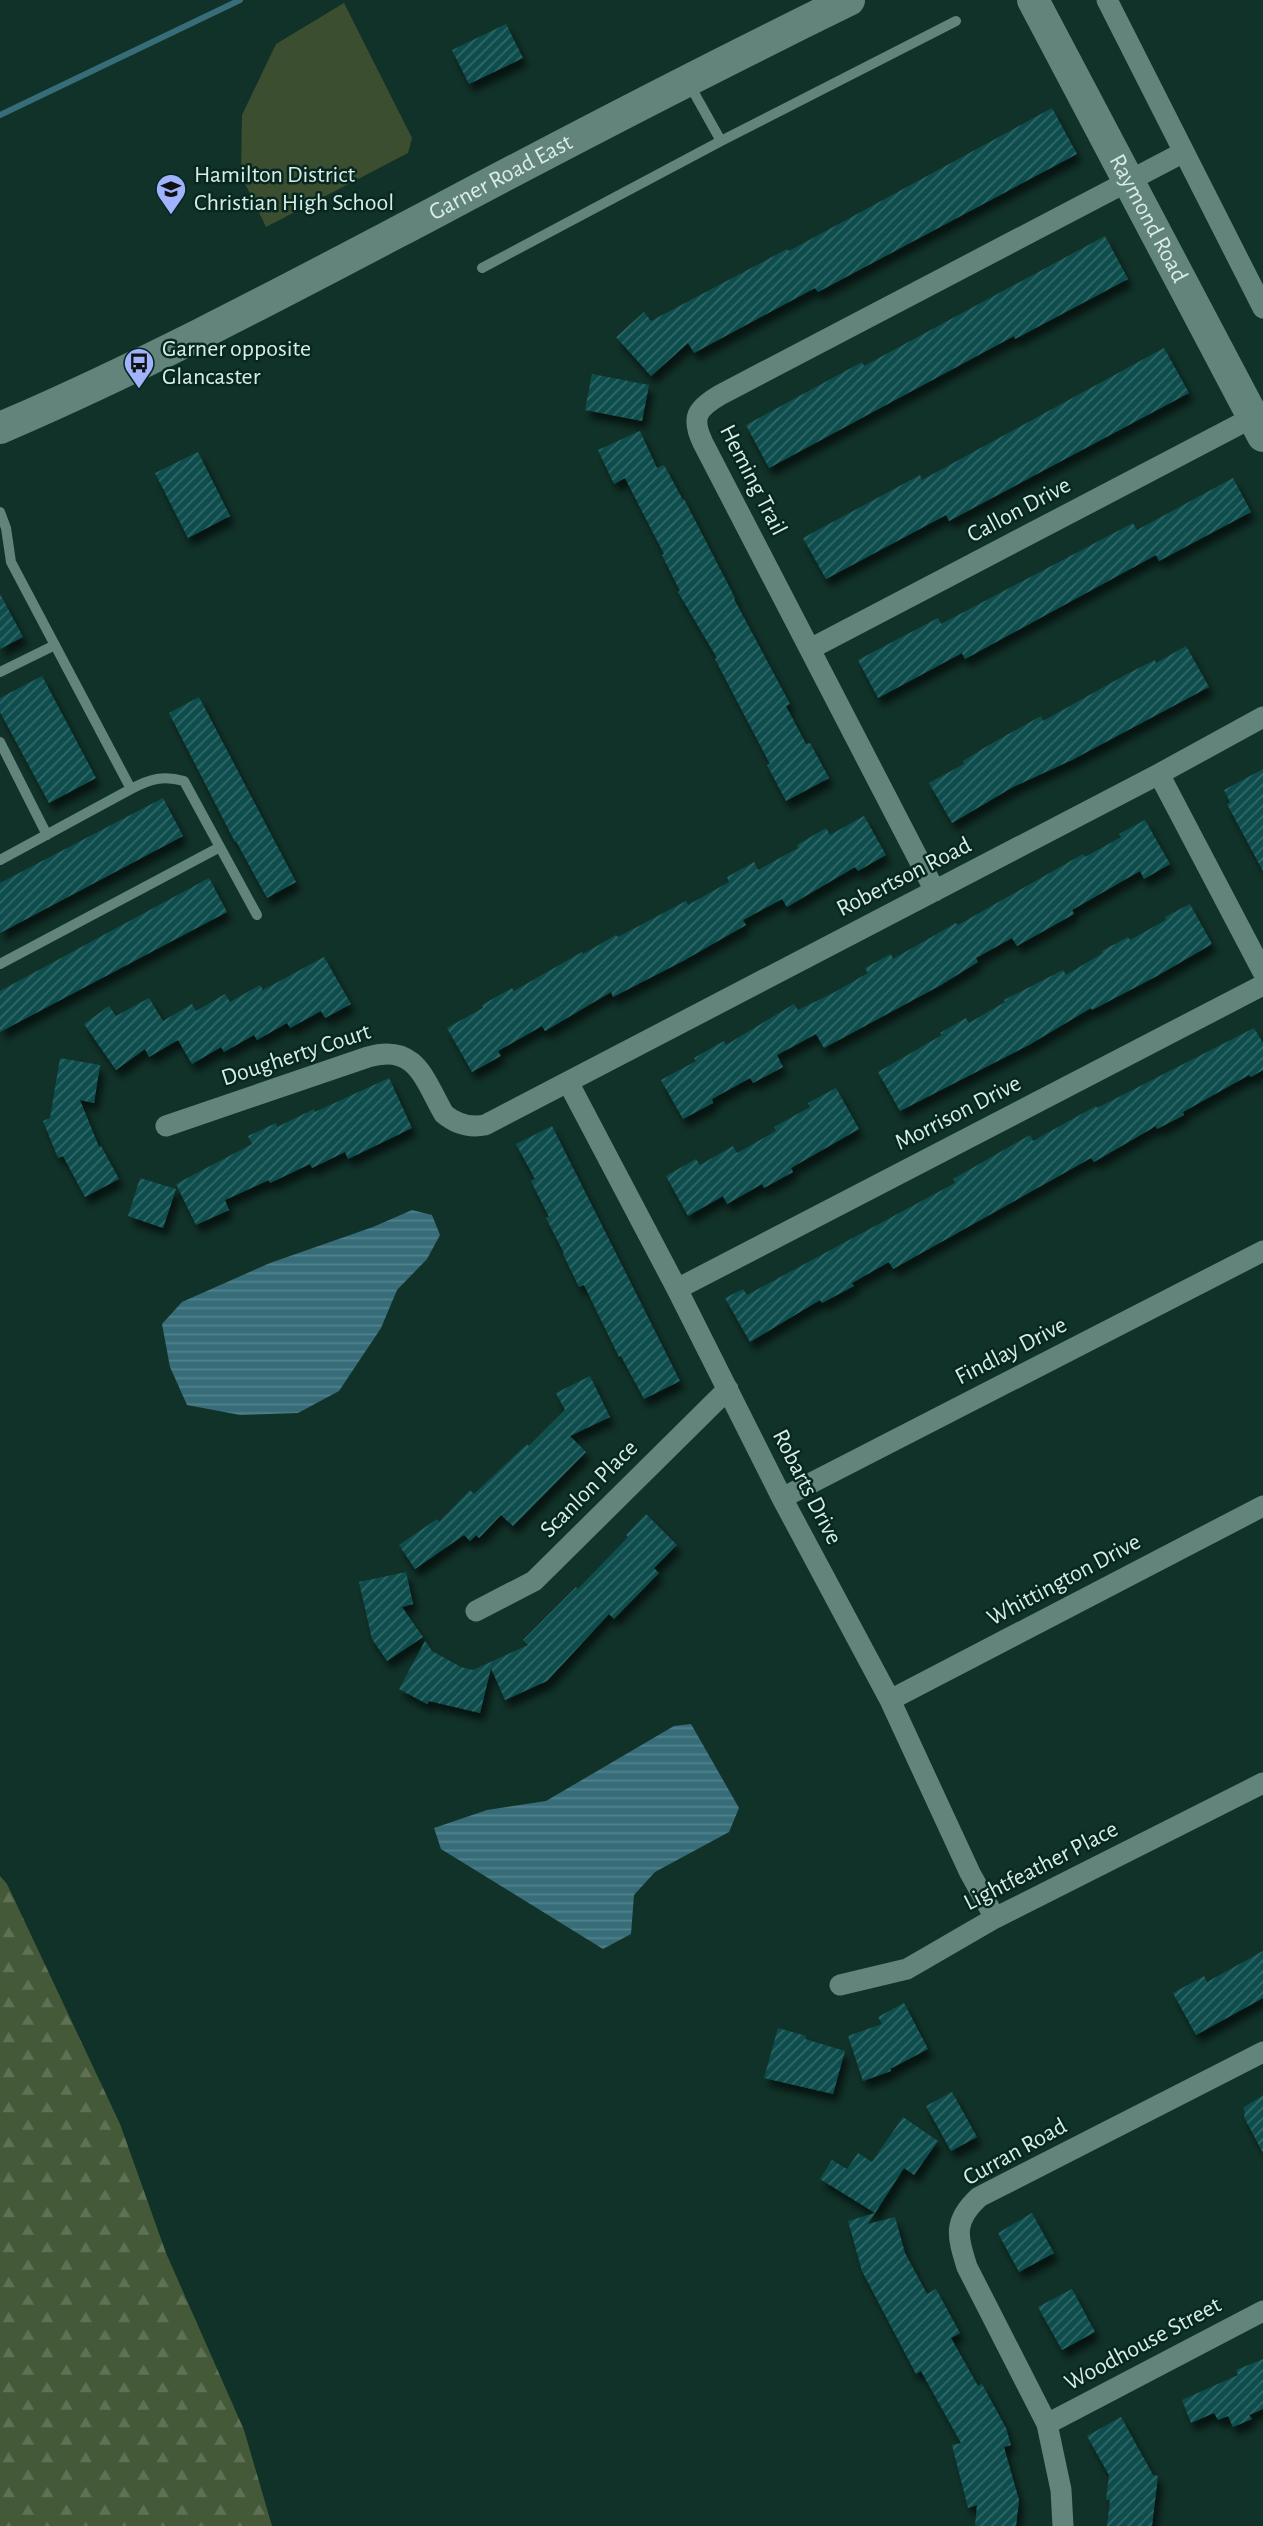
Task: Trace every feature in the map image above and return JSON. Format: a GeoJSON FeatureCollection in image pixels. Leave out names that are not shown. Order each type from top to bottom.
{"type":"FeatureCollection","features":[{"type":"Feature","properties":{"kind":"main road","name":"Garner Road East"},"geometry":{"type":"LineString","coordinates":[[0,428],[157,356],[259,305],[687,79],[849,0]]}},
{"type":"Feature","properties":{"kind":"main road","name":"Raymond Road"},"geometry":{"type":"LineString","coordinates":[[1032,0],[1127,181],[1260,422]]}},
{"type":"Feature","properties":{"kind":"street"},"geometry":{"type":"LineString","coordinates":[[1107,0],[1263,308]]}},
{"type":"Feature","properties":{"kind":"street","name":"Heming Trail"},"geometry":{"type":"LineString","coordinates":[[935,891],[695,422],[702,408],[732,389],[1184,152]]}},
{"type":"Feature","properties":{"kind":"street","name":"Callon Drive"},"geometry":{"type":"LineString","coordinates":[[810,649],[1260,422]]}},
{"type":"Feature","properties":{"kind":"street","name":"Robertson Road"},"geometry":{"type":"LineString","coordinates":[[568,1082],[1159,774],[1263,716]]}},
{"type":"Feature","properties":{"kind":"street"},"geometry":{"type":"LineString","coordinates":[[1159,774],[1263,972]]}},
{"type":"Feature","properties":{"kind":"street","name":"Morrison Drive"},"geometry":{"type":"LineString","coordinates":[[677,1289],[1263,985]]}},
{"type":"Feature","properties":{"kind":"street","name":"Dougherty Court"},"geometry":{"type":"LineString","coordinates":[[166,1126],[381,1053],[406,1056],[417,1066],[444,1114],[456,1122],[470,1126],[485,1125],[568,1082]]}},
{"type":"Feature","properties":{"kind":"street","name":"Robarts Drive"},"geometry":{"type":"LineString","coordinates":[[568,1082],[677,1289],[782,1498],[890,1700],[970,1873],[995,1917]]}},
{"type":"Feature","properties":{"kind":"street","name":"Findlay Drive"},"geometry":{"type":"LineString","coordinates":[[782,1498],[1263,1251]]}},
{"type":"Feature","properties":{"kind":"street","name":"Scanlon Place"},"geometry":{"type":"LineString","coordinates":[[476,1611],[534,1581],[727,1389]]}},
{"type":"Feature","properties":{"kind":"street","name":"Whittington Drive"},"geometry":{"type":"LineString","coordinates":[[890,1700],[1263,1506]]}},
{"type":"Feature","properties":{"kind":"street","name":"Lightfeather Place"},"geometry":{"type":"LineString","coordinates":[[840,1985],[907,1969],[995,1917],[1263,1783]]}},
{"type":"Feature","properties":{"kind":"street","name":"Curran Road"},"geometry":{"type":"LineString","coordinates":[[1063,2526],[1061,2490],[1047,2424],[967,2267],[959,2243],[958,2227],[965,2209],[979,2197],[1263,2052]]}},
{"type":"Feature","properties":{"kind":"street","name":"Woodhouse Street"},"geometry":{"type":"LineString","coordinates":[[1047,2424],[1263,2311]]}},
{"type":"Feature","properties":{"kind":"lane"},"geometry":{"type":"LineString","coordinates":[[482,268],[721,141],[956,21]]}},
{"type":"Feature","properties":{"kind":"lane"},"geometry":{"type":"LineString","coordinates":[[687,79],[721,141]]}},
{"type":"Feature","properties":{"kind":"lane"},"geometry":{"type":"LineString","coordinates":[[0,512],[6,528],[10,562],[131,789]]}},
{"type":"Feature","properties":{"kind":"lane"},"geometry":{"type":"LineString","coordinates":[[0,672],[55,645]]}},
{"type":"Feature","properties":{"kind":"lane"},"geometry":{"type":"LineString","coordinates":[[0,742],[47,835]]}},
{"type":"Feature","properties":{"kind":"lane"},"geometry":{"type":"LineString","coordinates":[[0,860],[150,779],[170,777],[184,781],[257,915]]}},
{"type":"Feature","properties":{"kind":"lane"},"geometry":{"type":"LineString","coordinates":[[0,964],[220,847]]}},
{"type":"Feature","properties":{"kind":"green space"},"geometry":{"type":"Polygon","coordinates":[[[344,3],[412,138],[408,153],[266,227],[241,175],[242,115],[276,44],[344,3]]]}},
{"type":"Feature","properties":{"kind":"green space"},"geometry":{"type":"Polygon","coordinates":[[[0,1876],[7,1884],[120,2124],[166,2253],[244,2430],[272,2526],[0,2526],[0,1876]]]}},
{"type":"Feature","properties":{"kind":"water"},"geometry":{"type":"Polygon","coordinates":[[[412,1210],[432,1215],[440,1235],[427,1259],[397,1290],[381,1328],[339,1391],[298,1413],[240,1415],[187,1405],[170,1367],[162,1324],[182,1302],[270,1263],[373,1227],[412,1210]]]}},
{"type":"Feature","properties":{"kind":"water"},"geometry":{"type":"Polygon","coordinates":[[[691,1724],[739,1808],[729,1832],[655,1872],[634,1895],[631,1934],[603,1949],[441,1849],[434,1828],[487,1810],[546,1801],[674,1726],[691,1724]]]}},
{"type":"Feature","properties":{"kind":"building"},"geometry":{"type":"Polygon","coordinates":[[[506,24],[523,58],[469,84],[452,50],[506,24]]]}},
{"type":"Feature","properties":{"kind":"building"},"geometry":{"type":"Polygon","coordinates":[[[1052,108],[1077,154],[818,292],[815,288],[694,353],[688,343],[651,376],[616,337],[644,312],[651,321],[787,249],[789,251],[1052,108]]]}},
{"type":"Feature","properties":{"kind":"building"},"geometry":{"type":"Polygon","coordinates":[[[1105,236],[1128,279],[1015,339],[1014,336],[769,468],[746,425],[862,362],[864,366],[1105,236]]]}},
{"type":"Feature","properties":{"kind":"building"},"geometry":{"type":"Polygon","coordinates":[[[1164,348],[1189,393],[949,521],[946,515],[826,579],[803,538],[920,475],[922,480],[1164,348]]]}},
{"type":"Feature","properties":{"kind":"building"},"geometry":{"type":"Polygon","coordinates":[[[592,374],[649,385],[642,421],[585,410],[592,374]]]}},
{"type":"Feature","properties":{"kind":"building"},"geometry":{"type":"Polygon","coordinates":[[[640,431],[657,468],[664,465],[684,499],[790,704],[786,706],[806,744],[810,743],[829,778],[786,801],[767,765],[770,764],[715,659],[717,658],[678,592],[680,591],[662,555],[664,554],[625,478],[614,484],[598,450],[640,431]]]}},
{"type":"Feature","properties":{"kind":"building"},"geometry":{"type":"Polygon","coordinates":[[[198,452],[230,516],[188,538],[155,473],[198,452]]]}},
{"type":"Feature","properties":{"kind":"building"},"geometry":{"type":"Polygon","coordinates":[[[1233,478],[1251,512],[1159,561],[1156,555],[965,659],[962,653],[878,698],[858,660],[938,618],[941,624],[1133,523],[1137,530],[1233,478]]]}},
{"type":"Feature","properties":{"kind":"building"},"geometry":{"type":"Polygon","coordinates":[[[0,594],[23,637],[0,649],[0,594]]]}},
{"type":"Feature","properties":{"kind":"building"},"geometry":{"type":"Polygon","coordinates":[[[1186,646],[1209,687],[1072,760],[1013,787],[952,823],[929,783],[1041,716],[1043,721],[1127,674],[1155,660],[1156,663],[1186,646]]]}},
{"type":"Feature","properties":{"kind":"building"},"geometry":{"type":"Polygon","coordinates":[[[42,676],[96,778],[49,803],[0,712],[0,698],[42,676]]]}},
{"type":"Feature","properties":{"kind":"building"},"geometry":{"type":"Polygon","coordinates":[[[199,697],[296,882],[267,898],[169,713],[199,697]]]}},
{"type":"Feature","properties":{"kind":"building"},"geometry":{"type":"Polygon","coordinates":[[[1263,769],[1263,871],[1227,804],[1230,802],[1224,790],[1263,769]]]}},
{"type":"Feature","properties":{"kind":"building"},"geometry":{"type":"Polygon","coordinates":[[[163,798],[183,836],[0,933],[0,883],[163,798]]]}},
{"type":"Feature","properties":{"kind":"building"},"geometry":{"type":"Polygon","coordinates":[[[864,816],[886,855],[858,871],[855,867],[787,907],[782,899],[743,920],[746,925],[683,961],[613,997],[611,992],[545,1031],[542,1026],[498,1051],[501,1056],[472,1072],[447,1028],[483,1008],[482,1005],[686,901],[688,905],[729,882],[727,877],[754,862],[758,870],[798,848],[797,845],[826,828],[830,835],[864,816]]]}},
{"type":"Feature","properties":{"kind":"building"},"geometry":{"type":"Polygon","coordinates":[[[1145,820],[1170,864],[1144,879],[1140,871],[1072,910],[1074,914],[1017,946],[1012,938],[976,958],[978,962],[941,985],[824,1048],[816,1034],[777,1055],[783,1067],[753,1083],[750,1078],[683,1119],[661,1080],[696,1061],[694,1058],[724,1041],[726,1045],[794,1004],[798,1010],[833,993],[868,973],[865,968],[891,954],[893,959],[956,923],[958,925],[1083,854],[1085,857],[1121,837],[1119,834],[1145,820]]]}},
{"type":"Feature","properties":{"kind":"building"},"geometry":{"type":"Polygon","coordinates":[[[209,878],[227,912],[0,1032],[0,991],[209,878]]]}},
{"type":"Feature","properties":{"kind":"building"},"geometry":{"type":"Polygon","coordinates":[[[1190,904],[1212,944],[1157,976],[1092,1010],[1091,1008],[1029,1045],[900,1111],[878,1072],[966,1018],[969,1023],[1005,1002],[1004,1000],[1063,970],[1066,975],[1103,953],[1102,951],[1128,937],[1130,940],[1190,904]]]}},
{"type":"Feature","properties":{"kind":"building"},"geometry":{"type":"Polygon","coordinates":[[[324,957],[351,1004],[325,1018],[321,1011],[290,1028],[287,1023],[257,1040],[254,1035],[224,1052],[221,1047],[192,1064],[178,1040],[149,1057],[145,1049],[116,1070],[84,1024],[109,1006],[116,1016],[149,998],[163,1021],[192,1004],[196,1011],[225,994],[230,1002],[260,985],[263,990],[324,957]]]}},
{"type":"Feature","properties":{"kind":"building"},"geometry":{"type":"Polygon","coordinates":[[[1254,1028],[1263,1043],[1263,1070],[1251,1077],[1249,1075],[1183,1112],[1184,1115],[1157,1129],[1156,1126],[1094,1162],[1091,1158],[893,1269],[889,1262],[852,1283],[854,1286],[822,1303],[820,1300],[750,1342],[725,1298],[743,1289],[747,1295],[955,1183],[953,1179],[1030,1135],[1033,1141],[1096,1106],[1097,1108],[1254,1028]]]}},
{"type":"Feature","properties":{"kind":"building"},"geometry":{"type":"Polygon","coordinates":[[[60,1058],[100,1065],[94,1103],[80,1100],[99,1147],[101,1146],[119,1179],[85,1197],[63,1156],[58,1158],[43,1121],[50,1118],[60,1058]]]}},
{"type":"Feature","properties":{"kind":"building"},"geometry":{"type":"Polygon","coordinates":[[[389,1078],[412,1128],[348,1159],[345,1152],[312,1168],[310,1164],[270,1183],[269,1180],[225,1200],[229,1210],[196,1225],[176,1184],[252,1144],[248,1136],[276,1123],[277,1127],[314,1109],[315,1112],[389,1078]]]}},
{"type":"Feature","properties":{"kind":"building"},"geometry":{"type":"Polygon","coordinates":[[[836,1088],[859,1129],[791,1168],[793,1172],[764,1188],[762,1184],[727,1204],[723,1196],[688,1216],[666,1176],[696,1159],[700,1165],[733,1146],[737,1153],[776,1131],[774,1127],[810,1107],[808,1103],[836,1088]]]}},
{"type":"Feature","properties":{"kind":"building"},"geometry":{"type":"Polygon","coordinates":[[[552,1126],[680,1381],[644,1399],[621,1356],[619,1357],[584,1285],[579,1287],[546,1218],[549,1217],[531,1181],[535,1179],[516,1144],[552,1126]]]}},
{"type":"Feature","properties":{"kind":"building"},"geometry":{"type":"Polygon","coordinates":[[[140,1178],[176,1189],[163,1228],[128,1216],[140,1178]]]}},
{"type":"Feature","properties":{"kind":"building"},"geometry":{"type":"Polygon","coordinates":[[[590,1376],[610,1417],[570,1436],[586,1452],[513,1526],[501,1515],[479,1538],[476,1535],[470,1541],[464,1535],[415,1569],[399,1545],[437,1519],[439,1522],[470,1490],[474,1494],[527,1444],[529,1446],[565,1410],[556,1393],[590,1376]]]}},
{"type":"Feature","properties":{"kind":"building"},"geometry":{"type":"Polygon","coordinates":[[[646,1514],[677,1545],[654,1568],[659,1573],[614,1619],[609,1614],[547,1681],[505,1700],[491,1668],[480,1713],[429,1701],[427,1704],[399,1689],[425,1641],[432,1651],[461,1667],[473,1670],[528,1645],[523,1640],[576,1587],[578,1589],[628,1537],[626,1535],[646,1514]]]}},
{"type":"Feature","properties":{"kind":"building"},"geometry":{"type":"Polygon","coordinates":[[[406,1572],[413,1604],[402,1607],[423,1637],[387,1661],[372,1639],[359,1582],[406,1572]]]}},
{"type":"Feature","properties":{"kind":"building"},"geometry":{"type":"Polygon","coordinates":[[[1263,1951],[1263,1998],[1196,2035],[1173,1993],[1204,1976],[1207,1982],[1263,1951]]]}},
{"type":"Feature","properties":{"kind":"building"},"geometry":{"type":"Polygon","coordinates":[[[904,2003],[928,2049],[890,2069],[891,2071],[863,2081],[848,2036],[882,2024],[878,2017],[904,2003]]]}},
{"type":"Feature","properties":{"kind":"building"},"geometry":{"type":"Polygon","coordinates":[[[778,2028],[845,2051],[833,2094],[764,2078],[778,2028]]]}},
{"type":"Feature","properties":{"kind":"building"},"geometry":{"type":"Polygon","coordinates":[[[952,2092],[977,2137],[951,2151],[926,2106],[952,2092]]]}},
{"type":"Feature","properties":{"kind":"building"},"geometry":{"type":"Polygon","coordinates":[[[1263,2095],[1263,2153],[1244,2117],[1243,2108],[1263,2095]]]}},
{"type":"Feature","properties":{"kind":"building"},"geometry":{"type":"Polygon","coordinates":[[[903,2117],[938,2141],[914,2175],[904,2168],[868,2224],[895,2217],[905,2253],[927,2294],[936,2289],[960,2333],[951,2338],[978,2386],[982,2384],[1006,2428],[1011,2445],[1004,2447],[1019,2500],[1016,2526],[975,2526],[977,2505],[968,2508],[952,2445],[961,2443],[921,2371],[916,2374],[862,2271],[848,2221],[875,2213],[820,2179],[832,2160],[847,2169],[858,2153],[872,2162],[903,2117]]]}},
{"type":"Feature","properties":{"kind":"building"},"geometry":{"type":"Polygon","coordinates":[[[1032,2213],[1054,2253],[1019,2272],[998,2233],[1032,2213]]]}},
{"type":"Feature","properties":{"kind":"building"},"geometry":{"type":"Polygon","coordinates":[[[1072,2289],[1095,2332],[1062,2350],[1038,2307],[1072,2289]]]}},
{"type":"Feature","properties":{"kind":"building"},"geometry":{"type":"Polygon","coordinates":[[[1263,2359],[1263,2409],[1249,2415],[1252,2419],[1233,2427],[1228,2416],[1218,2420],[1214,2413],[1191,2423],[1182,2400],[1238,2375],[1236,2370],[1263,2359]]]}},
{"type":"Feature","properties":{"kind":"building"},"geometry":{"type":"Polygon","coordinates":[[[1121,2417],[1153,2475],[1158,2476],[1152,2526],[1107,2526],[1109,2475],[1087,2436],[1121,2417]]]}},
{"type":"Feature","properties":{"kind":"waterway"},"geometry":{"type":"LineString","coordinates":[[0,115],[240,0]]}},
{"type":"Feature","properties":{"kind":"place","name":"Hamilton District Christian High School"},"geometry":{"type":"Point","coordinates":[171,216]}},
{"type":"Feature","properties":{"kind":"place","name":"Garner opposite Glancaster"},"geometry":{"type":"Point","coordinates":[139,390]}}]}
